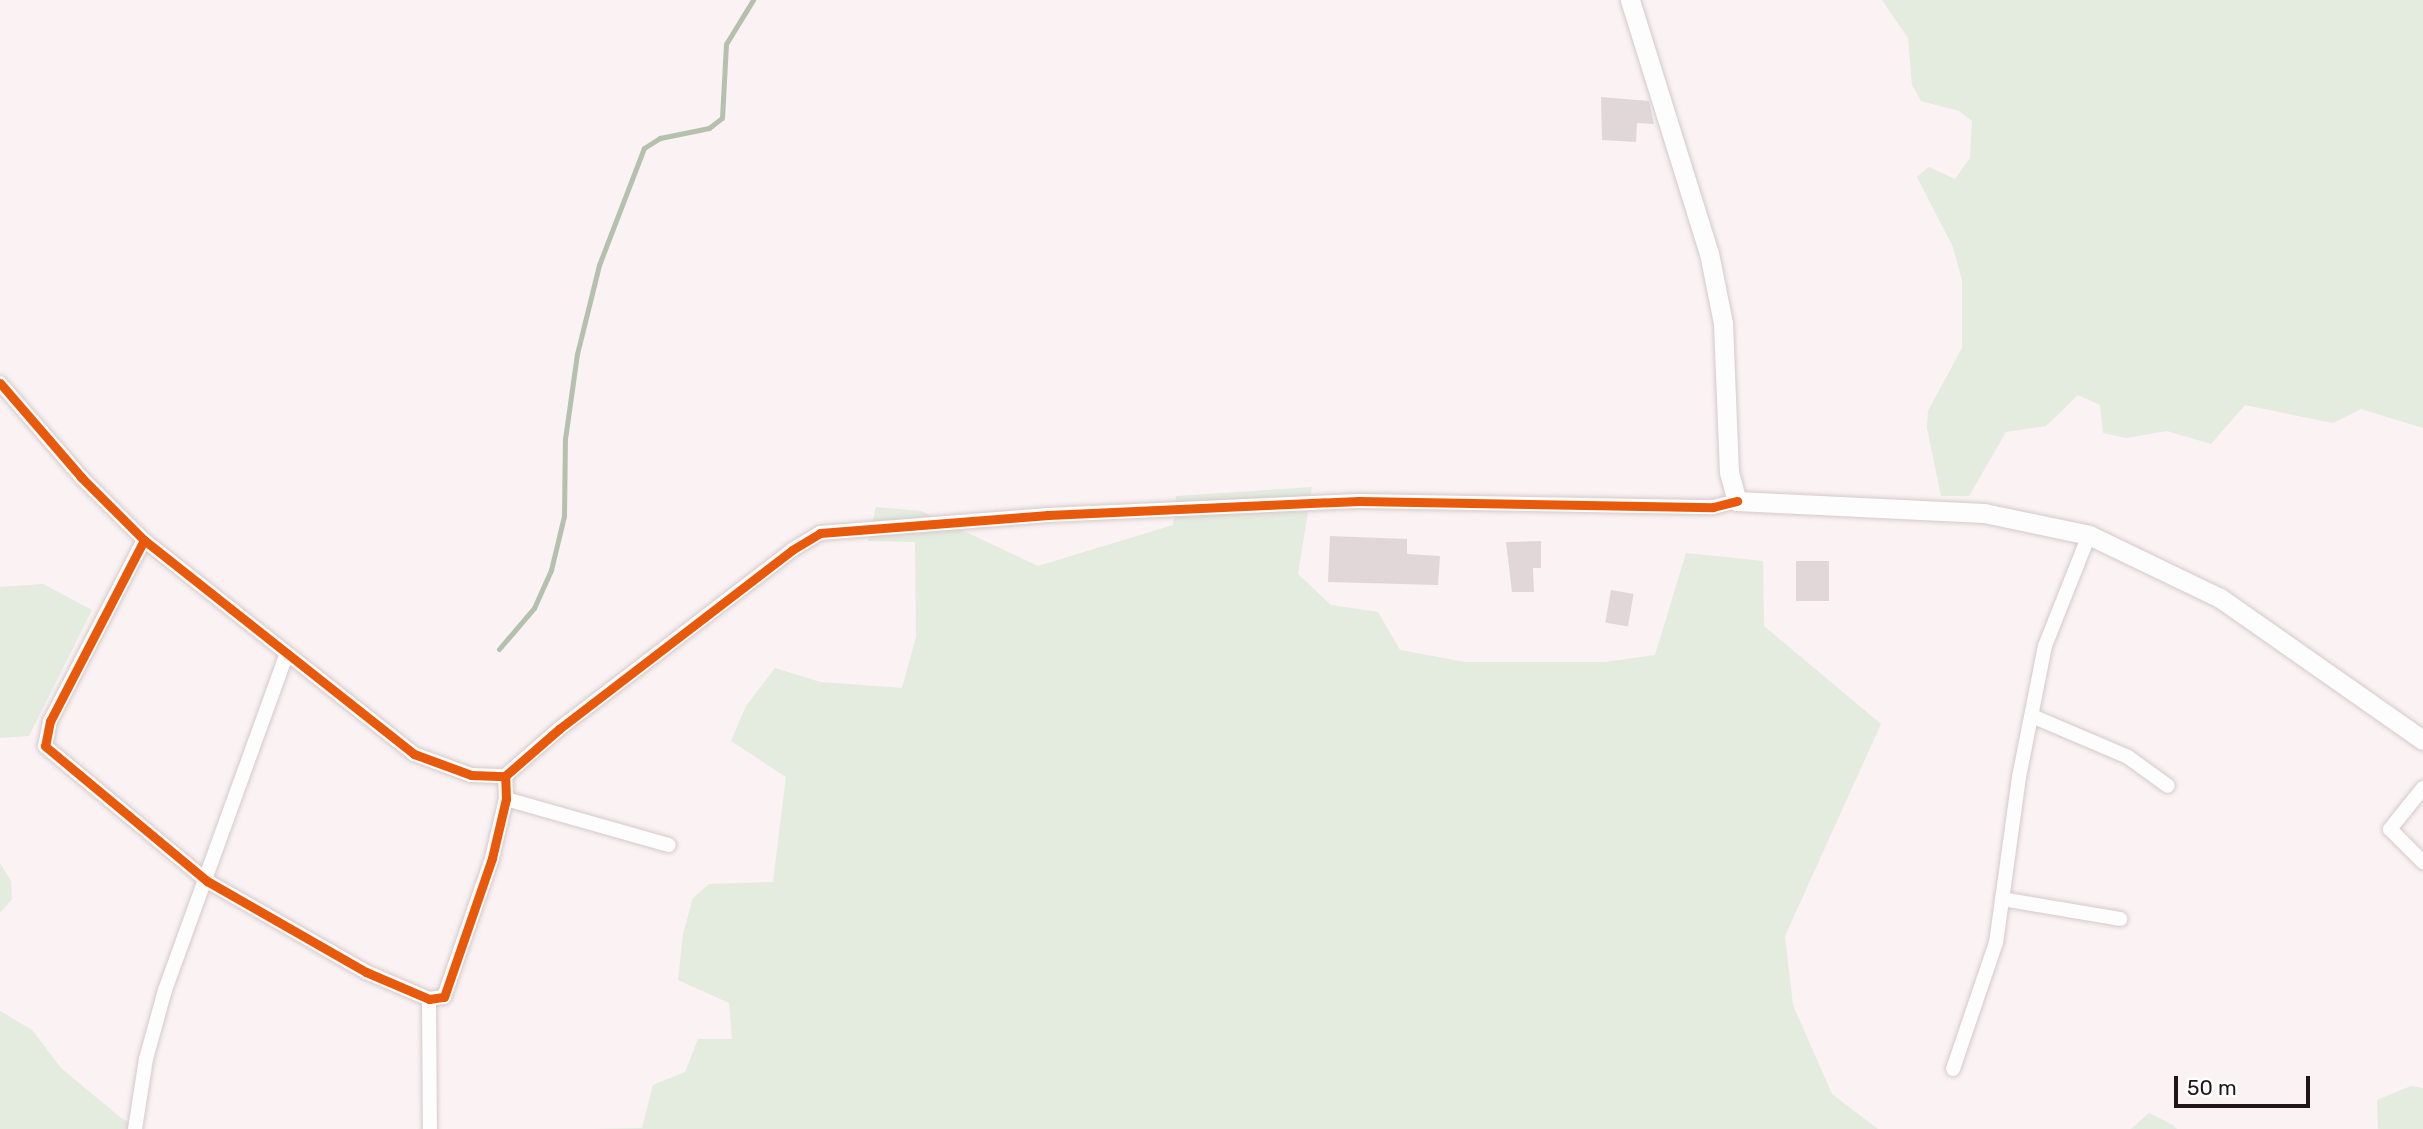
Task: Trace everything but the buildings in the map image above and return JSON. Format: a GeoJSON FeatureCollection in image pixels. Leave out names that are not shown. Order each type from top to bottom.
{"type":"FeatureCollection","features":[{"type":"Feature","properties":{"kind":"main road"},"geometry":{"type":"LineString","coordinates":[[1630,0],[1709,253],[1723,323],[1729,472],[1737,501],[1984,513],[2090,535],[2220,598],[2423,740]]}},
{"type":"Feature","properties":{"kind":"street"},"geometry":{"type":"LineString","coordinates":[[0,383],[80,477],[144,540],[414,754],[471,775],[505,776],[569,721],[792,550],[820,533],[1048,515],[1359,501],[1713,507],[1737,501]]}},
{"type":"Feature","properties":{"kind":"street"},"geometry":{"type":"LineString","coordinates":[[1953,1069],[1996,943],[2019,777],[2045,646],[2090,535]]}},
{"type":"Feature","properties":{"kind":"street"},"geometry":{"type":"LineString","coordinates":[[144,540],[50,721],[45,746],[207,881],[310,943],[429,999],[444,997],[474,921],[506,799],[505,776]]}},
{"type":"Feature","properties":{"kind":"street"},"geometry":{"type":"LineString","coordinates":[[135,1129],[146,1059],[165,990],[207,881],[286,655]]}},
{"type":"Feature","properties":{"kind":"street"},"geometry":{"type":"LineString","coordinates":[[2032,716],[2128,757],[2168,786]]}},
{"type":"Feature","properties":{"kind":"street"},"geometry":{"type":"LineString","coordinates":[[2423,788],[2389,829],[2423,862]]}},
{"type":"Feature","properties":{"kind":"street"},"geometry":{"type":"LineString","coordinates":[[506,799],[669,845]]}},
{"type":"Feature","properties":{"kind":"street"},"geometry":{"type":"LineString","coordinates":[[2002,900],[2120,919]]}},
{"type":"Feature","properties":{"kind":"street"},"geometry":{"type":"LineString","coordinates":[[429,999],[430,1129]]}},
{"type":"Feature","properties":{"kind":"shaded area"},"geometry":{"type":"Polygon","coordinates":[[[1882,0],[2423,0],[2423,428],[2361,409],[2333,423],[2245,405],[2211,444],[2167,431],[2126,438],[2103,433],[2100,405],[2078,395],[2046,426],[2006,432],[1969,496],[1941,496],[1927,428],[1928,411],[1962,348],[1962,280],[1953,247],[1917,177],[1929,167],[1955,179],[1970,158],[1972,121],[1959,111],[1921,101],[1912,85],[1908,38],[1882,0]]]}},
{"type":"Feature","properties":{"kind":"shaded area"},"geometry":{"type":"Polygon","coordinates":[[[1312,487],[1298,574],[1331,605],[1378,612],[1400,650],[1465,662],[1605,662],[1655,655],[1686,553],[1763,561],[1764,626],[1881,724],[1785,936],[1793,1005],[1832,1094],[1878,1129],[595,1129],[642,1128],[653,1085],[685,1072],[698,1039],[732,1039],[729,1003],[678,980],[683,934],[693,898],[709,884],[773,882],[786,777],[731,741],[746,706],[775,668],[820,682],[902,688],[916,637],[915,542],[868,541],[876,507],[921,511],[1038,566],[1173,525],[1176,496],[1312,487]]]}},
{"type":"Feature","properties":{"kind":"shaded area"},"geometry":{"type":"Polygon","coordinates":[[[43,584],[92,610],[29,736],[0,738],[0,587],[43,584]]]}},
{"type":"Feature","properties":{"kind":"shaded area"},"geometry":{"type":"Polygon","coordinates":[[[0,863],[11,881],[12,899],[0,913],[0,863]]]}},
{"type":"Feature","properties":{"kind":"shaded area"},"geometry":{"type":"Polygon","coordinates":[[[0,1011],[32,1030],[61,1068],[121,1118],[143,1129],[0,1129],[0,1011]]]}},
{"type":"Feature","properties":{"kind":"shaded area"},"geometry":{"type":"Polygon","coordinates":[[[2411,1086],[2423,1088],[2423,1129],[2378,1129],[2377,1100],[2411,1086]]]}},
{"type":"Feature","properties":{"kind":"shaded area"},"geometry":{"type":"Polygon","coordinates":[[[2149,1113],[2173,1125],[2177,1129],[2131,1129],[2149,1113]]]}},
{"type":"Feature","properties":{"kind":"waterway"},"geometry":{"type":"LineString","coordinates":[[499,649],[534,608],[551,570],[564,516],[565,439],[577,354],[599,265],[644,148],[660,138],[709,128],[722,118],[726,44],[753,0]]}},
{"type":"Feature","properties":{"kind":"cycle path"},"geometry":{"type":"LineString","coordinates":[[0,383],[81,477],[144,540],[414,754],[471,775],[505,776],[559,729],[792,550],[820,533],[1048,515],[1359,501],[1713,507],[1737,501]]}},
{"type":"Feature","properties":{"kind":"cycle path"},"geometry":{"type":"LineString","coordinates":[[144,540],[50,721],[45,746],[207,881],[366,972],[429,999],[444,997],[492,858],[506,799],[505,776]]}}]}
